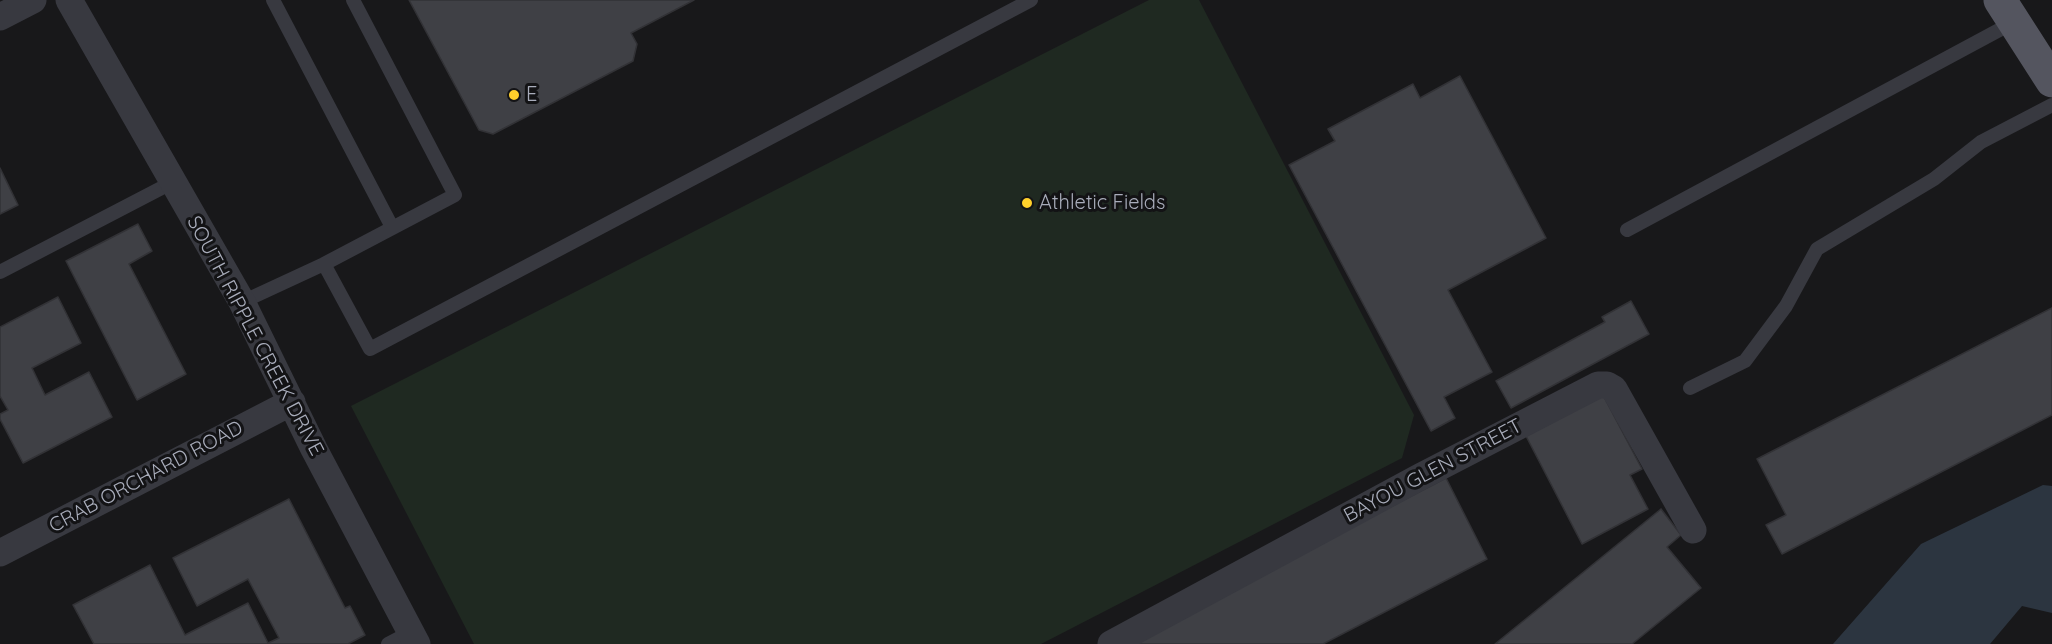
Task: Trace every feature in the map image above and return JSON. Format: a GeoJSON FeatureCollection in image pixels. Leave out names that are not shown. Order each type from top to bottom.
{"type":"FeatureCollection","features":[{"type":"Feature","properties":{"kind":"main road"},"geometry":{"type":"LineString","coordinates":[[2007,11],[2052,81]]}},
{"type":"Feature","properties":{"kind":"street"},"geometry":{"type":"LineString","coordinates":[[0,17],[33,0]]}},
{"type":"Feature","properties":{"kind":"street","name":"SOUTH RIPPLE CREEK DRIVE"},"geometry":{"type":"LineString","coordinates":[[69,0],[242,302],[405,640]]}},
{"type":"Feature","properties":{"kind":"street","name":"BAYOU GLEN STREET"},"geometry":{"type":"LineString","coordinates":[[1111,644],[1598,385],[1607,385],[1614,389],[1693,530]]}},
{"type":"Feature","properties":{"kind":"street","name":"CRAB ORCHARD ROAD"},"geometry":{"type":"LineString","coordinates":[[0,554],[292,402]]}},
{"type":"Feature","properties":{"kind":"lane"},"geometry":{"type":"LineString","coordinates":[[273,0],[392,227]]}},
{"type":"Feature","properties":{"kind":"lane"},"geometry":{"type":"LineString","coordinates":[[242,302],[324,264],[455,195],[353,0]]}},
{"type":"Feature","properties":{"kind":"lane"},"geometry":{"type":"LineString","coordinates":[[324,264],[370,349],[1031,0]]}},
{"type":"Feature","properties":{"kind":"lane"},"geometry":{"type":"LineString","coordinates":[[1627,230],[2007,11]]}},
{"type":"Feature","properties":{"kind":"lane"},"geometry":{"type":"LineString","coordinates":[[1690,388],[1745,361],[1786,306],[1817,249],[1934,179],[1981,142],[2052,105]]}},
{"type":"Feature","properties":{"kind":"lane"},"geometry":{"type":"LineString","coordinates":[[0,273],[173,182]]}},
{"type":"Feature","properties":{"kind":"shaded area","name":"Athletic Fields"},"geometry":{"type":"Polygon","coordinates":[[[1149,0],[1199,0],[1414,415],[1402,458],[1041,644],[474,644],[351,406],[1149,0]]]}},
{"type":"Feature","properties":{"kind":"water"},"geometry":{"type":"Polygon","coordinates":[[[2043,485],[2052,486],[2052,613],[2022,606],[1990,644],[1833,644],[1921,544],[2043,485]]]}},
{"type":"Feature","properties":{"kind":"building","name":"E"},"geometry":{"type":"Polygon","coordinates":[[[409,0],[694,0],[631,33],[637,44],[633,61],[493,134],[479,130],[409,0]]]}},
{"type":"Feature","properties":{"kind":"building"},"geometry":{"type":"Polygon","coordinates":[[[1460,76],[1546,238],[1448,290],[1492,372],[1444,397],[1455,418],[1431,431],[1289,165],[1335,141],[1328,129],[1413,84],[1420,98],[1460,76]]]}},
{"type":"Feature","properties":{"kind":"building"},"geometry":{"type":"Polygon","coordinates":[[[0,168],[18,205],[0,214],[0,168]]]}},
{"type":"Feature","properties":{"kind":"building"},"geometry":{"type":"Polygon","coordinates":[[[138,224],[152,251],[129,264],[186,374],[137,400],[66,261],[138,224]]]}},
{"type":"Feature","properties":{"kind":"building"},"geometry":{"type":"Polygon","coordinates":[[[58,297],[81,343],[32,368],[45,395],[89,372],[112,417],[23,463],[0,419],[0,414],[8,410],[0,396],[0,327],[58,297]]]}},
{"type":"Feature","properties":{"kind":"building"},"geometry":{"type":"Polygon","coordinates":[[[1631,301],[1649,334],[1511,408],[1496,381],[1605,322],[1602,317],[1631,301]]]}},
{"type":"Feature","properties":{"kind":"building"},"geometry":{"type":"Polygon","coordinates":[[[2052,308],[2052,415],[1782,554],[1766,525],[1786,515],[1757,459],[2052,308]]]}},
{"type":"Feature","properties":{"kind":"building"},"geometry":{"type":"Polygon","coordinates":[[[1603,395],[1642,469],[1630,475],[1648,509],[1582,544],[1526,436],[1603,395]]]}},
{"type":"Feature","properties":{"kind":"building"},"geometry":{"type":"Polygon","coordinates":[[[1446,478],[1487,559],[1323,644],[1125,644],[1446,478]]]}},
{"type":"Feature","properties":{"kind":"building"},"geometry":{"type":"Polygon","coordinates":[[[289,499],[345,608],[350,606],[365,635],[348,644],[94,644],[73,605],[150,565],[185,635],[248,603],[268,643],[279,638],[248,579],[197,606],[173,558],[289,499]]]}},
{"type":"Feature","properties":{"kind":"building"},"geometry":{"type":"Polygon","coordinates":[[[1661,509],[1681,535],[1667,547],[1701,588],[1632,644],[1495,644],[1661,509]]]}},
{"type":"Feature","properties":{"kind":"place","name":"E"},"geometry":{"type":"Point","coordinates":[514,95]}},
{"type":"Feature","properties":{"kind":"place","name":"Athletic Fields"},"geometry":{"type":"Point","coordinates":[1027,203]}}]}
